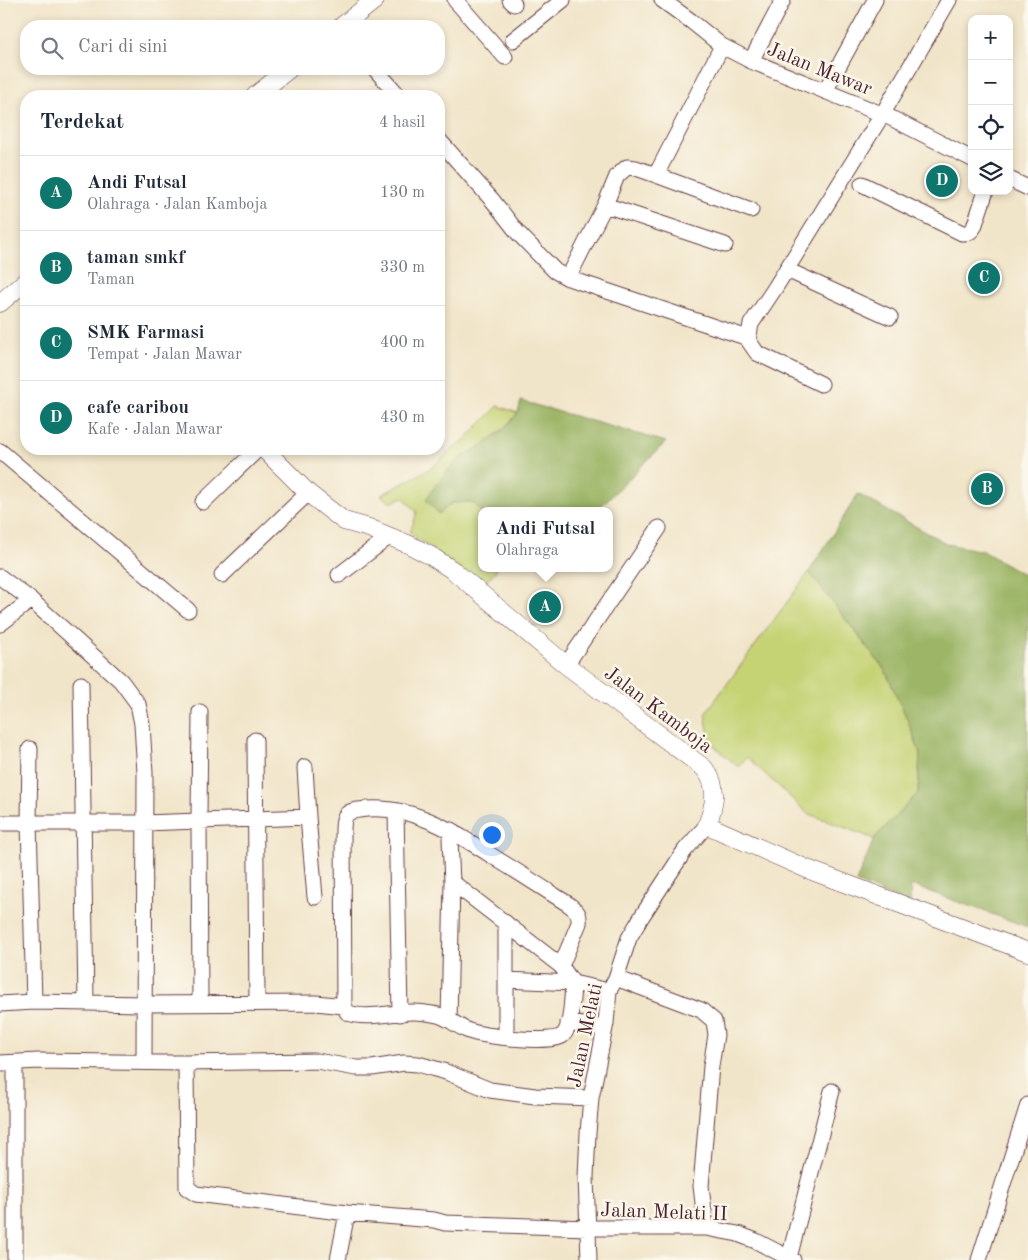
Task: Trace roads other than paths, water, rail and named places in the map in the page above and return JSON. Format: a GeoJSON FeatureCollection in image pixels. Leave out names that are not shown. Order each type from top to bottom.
{"type":"FeatureCollection","features":[{"type":"Feature","properties":{"kind":"street"},"geometry":{"type":"LineString","coordinates":[[350,20],[375,0]]}},
{"type":"Feature","properties":{"kind":"street"},"geometry":{"type":"LineString","coordinates":[[455,0],[505,57]]}},
{"type":"Feature","properties":{"kind":"street"},"geometry":{"type":"LineString","coordinates":[[513,40],[564,0]]}},
{"type":"Feature","properties":{"kind":"street","name":"Jalan Mawar"},"geometry":{"type":"LineString","coordinates":[[662,0],[692,21],[722,46],[751,61],[892,118],[968,157]]}},
{"type":"Feature","properties":{"kind":"street"},"geometry":{"type":"LineString","coordinates":[[751,61],[783,0]]}},
{"type":"Feature","properties":{"kind":"street"},"geometry":{"type":"LineString","coordinates":[[825,92],[875,0]]}},
{"type":"Feature","properties":{"kind":"street"},"geometry":{"type":"LineString","coordinates":[[821,384],[757,353],[751,346],[748,338],[751,324],[787,270],[882,115],[949,0]]}},
{"type":"Feature","properties":{"kind":"street"},"geometry":{"type":"LineString","coordinates":[[656,175],[722,46]]}},
{"type":"Feature","properties":{"kind":"street"},"geometry":{"type":"LineString","coordinates":[[263,90],[281,75]]}},
{"type":"Feature","properties":{"kind":"street"},"geometry":{"type":"LineString","coordinates":[[381,75],[394,90]]}},
{"type":"Feature","properties":{"kind":"street"},"geometry":{"type":"LineString","coordinates":[[445,147],[493,200],[518,233],[555,270],[568,278],[748,338]]}},
{"type":"Feature","properties":{"kind":"street"},"geometry":{"type":"LineString","coordinates":[[568,278],[605,205],[617,176],[627,167],[636,168],[751,210]]}},
{"type":"Feature","properties":{"kind":"street"},"geometry":{"type":"LineString","coordinates":[[1013,180],[1028,188]]}},
{"type":"Feature","properties":{"kind":"street"},"geometry":{"type":"LineString","coordinates":[[862,184],[962,233],[971,232],[974,227],[985,195]]}},
{"type":"Feature","properties":{"kind":"street"},"geometry":{"type":"LineString","coordinates":[[605,205],[725,245]]}},
{"type":"Feature","properties":{"kind":"street"},"geometry":{"type":"LineString","coordinates":[[787,270],[890,317]]}},
{"type":"Feature","properties":{"kind":"street"},"geometry":{"type":"LineString","coordinates":[[0,302],[20,286]]}},
{"type":"Feature","properties":{"kind":"street"},"geometry":{"type":"LineString","coordinates":[[0,451],[188,610]]}},
{"type":"Feature","properties":{"kind":"street"},"geometry":{"type":"LineString","coordinates":[[203,502],[252,455]]}},
{"type":"Feature","properties":{"kind":"street","name":"Jalan Kamboja"},"geometry":{"type":"LineString","coordinates":[[270,455],[308,493],[344,521],[390,536],[431,556],[454,571],[566,664],[704,768],[714,786],[713,809],[707,825]]}},
{"type":"Feature","properties":{"kind":"street"},"geometry":{"type":"LineString","coordinates":[[222,574],[308,493]]}},
{"type":"Feature","properties":{"kind":"street"},"geometry":{"type":"LineString","coordinates":[[566,664],[659,528]]}},
{"type":"Feature","properties":{"kind":"street"},"geometry":{"type":"LineString","coordinates":[[339,575],[390,536]]}},
{"type":"Feature","properties":{"kind":"street"},"geometry":{"type":"LineString","coordinates":[[0,576],[31,600],[121,681],[138,704],[142,724],[145,773],[144,1062]]}},
{"type":"Feature","properties":{"kind":"street"},"geometry":{"type":"LineString","coordinates":[[0,624],[31,600]]}},
{"type":"Feature","properties":{"kind":"street"},"geometry":{"type":"LineString","coordinates":[[81,684],[86,1003]]}},
{"type":"Feature","properties":{"kind":"street"},"geometry":{"type":"LineString","coordinates":[[200,712],[200,1004]]}},
{"type":"Feature","properties":{"kind":"street"},"geometry":{"type":"LineString","coordinates":[[255,740],[258,1003]]}},
{"type":"Feature","properties":{"kind":"street"},"geometry":{"type":"LineString","coordinates":[[30,749],[29,823],[34,1002]]}},
{"type":"Feature","properties":{"kind":"street"},"geometry":{"type":"LineString","coordinates":[[305,767],[315,897]]}},
{"type":"Feature","properties":{"kind":"street"},"geometry":{"type":"LineString","coordinates":[[452,882],[562,966],[574,983],[568,1023],[564,1035],[554,1040],[506,1037],[469,1031],[441,1016],[414,1012],[355,1015],[347,1012],[344,1006],[343,819],[351,810],[374,808],[403,812],[452,830],[577,911],[580,917],[579,924],[562,966]]}},
{"type":"Feature","properties":{"kind":"street"},"geometry":{"type":"LineString","coordinates":[[396,811],[400,1014]]}},
{"type":"Feature","properties":{"kind":"street"},"geometry":{"type":"LineString","coordinates":[[0,823],[144,823],[308,817]]}},
{"type":"Feature","properties":{"kind":"street"},"geometry":{"type":"LineString","coordinates":[[707,825],[807,869],[1028,952]]}},
{"type":"Feature","properties":{"kind":"street","name":"Jalan Melati"},"geometry":{"type":"LineString","coordinates":[[590,1254],[586,1177],[591,1098],[612,985],[629,938],[642,916],[685,850],[707,825]]}},
{"type":"Feature","properties":{"kind":"street"},"geometry":{"type":"LineString","coordinates":[[449,1020],[452,882],[450,839],[452,830]]}},
{"type":"Feature","properties":{"kind":"street"},"geometry":{"type":"LineString","coordinates":[[506,923],[506,1037]]}},
{"type":"Feature","properties":{"kind":"street"},"geometry":{"type":"LineString","coordinates":[[506,980],[612,985],[701,1010],[714,1020],[716,1035],[711,1066],[701,1186],[706,1228]]}},
{"type":"Feature","properties":{"kind":"street"},"geometry":{"type":"LineString","coordinates":[[0,1004],[34,1002],[144,1004],[316,1003],[344,1006]]}},
{"type":"Feature","properties":{"kind":"street"},"geometry":{"type":"LineString","coordinates":[[568,1023],[605,1028]]}},
{"type":"Feature","properties":{"kind":"street"},"geometry":{"type":"LineString","coordinates":[[15,1260],[8,1062],[186,1063],[317,1061],[356,1068],[372,1068],[404,1063],[418,1064],[446,1072],[490,1090],[535,1096],[591,1098]]}},
{"type":"Feature","properties":{"kind":"street","name":"Jalan Melati II"},"geometry":{"type":"LineString","coordinates":[[186,1063],[187,1188],[196,1194],[347,1213],[434,1220],[445,1223],[588,1228],[706,1228],[738,1234],[791,1259]]}},
{"type":"Feature","properties":{"kind":"street"},"geometry":{"type":"LineString","coordinates":[[791,1259],[832,1091]]}},
{"type":"Feature","properties":{"kind":"street"},"geometry":{"type":"LineString","coordinates":[[979,1260],[1028,1107]]}},
{"type":"Feature","properties":{"kind":"street"},"geometry":{"type":"LineString","coordinates":[[338,1260],[347,1213]]}},
{"type":"Feature","properties":{"kind":"place","name":"cafe caribou"},"geometry":{"type":"Point","coordinates":[942,181]}},
{"type":"Feature","properties":{"kind":"place","name":"SMK Farmasi"},"geometry":{"type":"Point","coordinates":[984,278]}},
{"type":"Feature","properties":{"kind":"place","name":"taman smkf"},"geometry":{"type":"Point","coordinates":[987,489]}},
{"type":"Feature","properties":{"kind":"place","name":"Andi Futsal"},"geometry":{"type":"Point","coordinates":[545,607]}}]}
